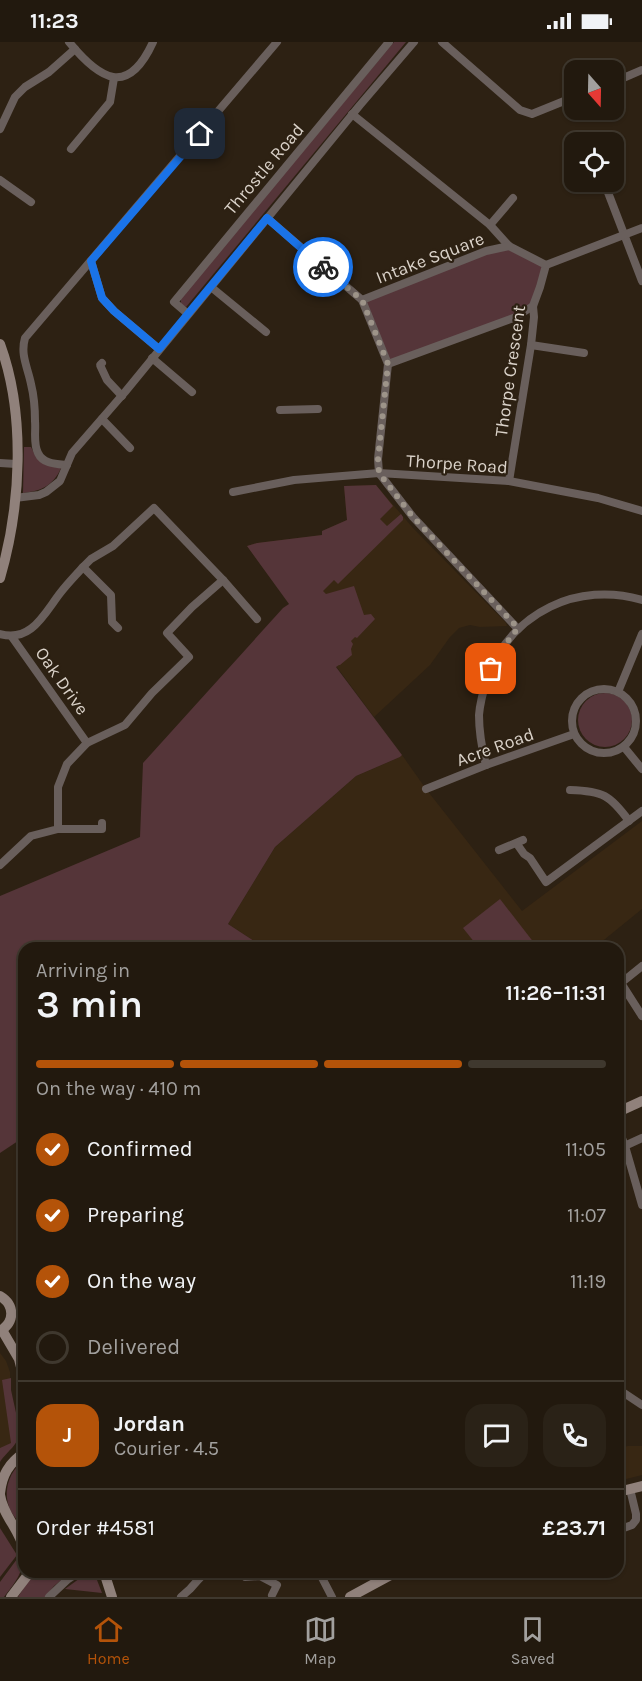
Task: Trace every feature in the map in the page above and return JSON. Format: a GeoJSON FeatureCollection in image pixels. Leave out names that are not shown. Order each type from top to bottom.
{"type":"FeatureCollection","features":[{"type":"Feature","properties":{"kind":"street"},"geometry":{"type":"LineString","coordinates":[[69,42],[93,67],[114,78],[123,77],[139,65],[146,58],[153,42]]}},
{"type":"Feature","properties":{"kind":"street"},"geometry":{"type":"LineString","coordinates":[[67,465],[49,462],[37,453],[34,401],[22,347],[25,339],[277,42]]}},
{"type":"Feature","properties":{"kind":"street","name":"Throstle Road"},"geometry":{"type":"LineString","coordinates":[[188,314],[174,302],[389,42]]}},
{"type":"Feature","properties":{"kind":"street","name":"Throstle Road"},"geometry":{"type":"LineString","coordinates":[[15,498],[46,492],[60,481],[72,453],[122,396],[352,114],[414,42]]}},
{"type":"Feature","properties":{"kind":"street"},"geometry":{"type":"LineString","coordinates":[[442,42],[520,110],[532,114],[564,102]]}},
{"type":"Feature","properties":{"kind":"street"},"geometry":{"type":"LineString","coordinates":[[0,129],[15,97],[75,49]]}},
{"type":"Feature","properties":{"kind":"street"},"geometry":{"type":"LineString","coordinates":[[624,78],[642,70]]}},
{"type":"Feature","properties":{"kind":"street"},"geometry":{"type":"LineString","coordinates":[[71,149],[110,102],[114,78]]}},
{"type":"Feature","properties":{"kind":"street"},"geometry":{"type":"LineString","coordinates":[[352,114],[489,225],[509,246],[546,265],[642,228]]}},
{"type":"Feature","properties":{"kind":"street"},"geometry":{"type":"LineString","coordinates":[[0,180],[31,202]]}},
{"type":"Feature","properties":{"kind":"street"},"geometry":{"type":"LineString","coordinates":[[608,192],[642,281]]}},
{"type":"Feature","properties":{"kind":"street"},"geometry":{"type":"LineString","coordinates":[[489,225],[513,198]]}},
{"type":"Feature","properties":{"kind":"street"},"geometry":{"type":"LineString","coordinates":[[267,218],[362,300],[388,364],[378,459],[379,473],[413,517],[518,628]]}},
{"type":"Feature","properties":{"kind":"street","name":"Intake Square"},"geometry":{"type":"LineString","coordinates":[[362,300],[486,251],[509,246]]}},
{"type":"Feature","properties":{"kind":"street"},"geometry":{"type":"LineString","coordinates":[[91,261],[102,298],[159,349]]}},
{"type":"Feature","properties":{"kind":"street","name":"Thorpe Crescent"},"geometry":{"type":"LineString","coordinates":[[509,481],[531,345],[533,306],[546,265]]}},
{"type":"Feature","properties":{"kind":"street"},"geometry":{"type":"LineString","coordinates":[[211,287],[266,332]]}},
{"type":"Feature","properties":{"kind":"street"},"geometry":{"type":"LineString","coordinates":[[388,364],[516,317],[533,306]]}},
{"type":"Feature","properties":{"kind":"street"},"geometry":{"type":"LineString","coordinates":[[0,344],[10,378],[15,411],[16,464],[15,498],[1,571]]}},
{"type":"Feature","properties":{"kind":"street"},"geometry":{"type":"LineString","coordinates":[[531,345],[584,353]]}},
{"type":"Feature","properties":{"kind":"street"},"geometry":{"type":"LineString","coordinates":[[152,358],[192,392]]}},
{"type":"Feature","properties":{"kind":"street"},"geometry":{"type":"LineString","coordinates":[[102,363],[100,365],[107,380],[122,396]]}},
{"type":"Feature","properties":{"kind":"street"},"geometry":{"type":"LineString","coordinates":[[280,410],[318,409]]}},
{"type":"Feature","properties":{"kind":"street"},"geometry":{"type":"LineString","coordinates":[[102,419],[130,448]]}},
{"type":"Feature","properties":{"kind":"street"},"geometry":{"type":"LineString","coordinates":[[0,463],[16,464]]}},
{"type":"Feature","properties":{"kind":"street","name":"Thorpe Road"},"geometry":{"type":"LineString","coordinates":[[233,492],[294,480],[379,473],[509,481],[598,498],[642,511]]}},
{"type":"Feature","properties":{"kind":"street"},"geometry":{"type":"LineString","coordinates":[[0,634],[17,636],[35,626],[91,559],[113,546],[154,508],[257,619]]}},
{"type":"Feature","properties":{"kind":"street"},"geometry":{"type":"LineString","coordinates":[[83,567],[111,595],[112,622],[118,628]]}},
{"type":"Feature","properties":{"kind":"street"},"geometry":{"type":"LineString","coordinates":[[58,829],[58,787],[67,764],[87,744],[125,725],[152,693],[189,657],[167,633],[223,580]]}},
{"type":"Feature","properties":{"kind":"street"},"geometry":{"type":"LineString","coordinates":[[486,765],[480,731],[481,699],[495,661],[518,628],[536,615],[567,600],[600,594],[642,600]]}},
{"type":"Feature","properties":{"kind":"street"},"geometry":{"type":"LineString","coordinates":[[618,692],[638,653],[642,634]]}},
{"type":"Feature","properties":{"kind":"street","name":"Oak Drive"},"geometry":{"type":"LineString","coordinates":[[12,637],[87,744]]}},
{"type":"Feature","properties":{"kind":"street"},"geometry":{"type":"LineString","coordinates":[[601,689],[618,692],[633,705],[637,723],[634,734],[624,747],[614,752],[595,753],[582,745],[574,734],[573,714],[581,699],[590,692],[601,689]]}},
{"type":"Feature","properties":{"kind":"street","name":"Acre Road"},"geometry":{"type":"LineString","coordinates":[[426,789],[574,734]]}},
{"type":"Feature","properties":{"kind":"street"},"geometry":{"type":"LineString","coordinates":[[624,747],[642,769]]}},
{"type":"Feature","properties":{"kind":"street"},"geometry":{"type":"LineString","coordinates":[[570,790],[583,790],[606,796],[615,801],[629,821]]}},
{"type":"Feature","properties":{"kind":"street"},"geometry":{"type":"LineString","coordinates":[[499,850],[520,842],[524,854],[530,858],[546,882],[642,811]]}},
{"type":"Feature","properties":{"kind":"street"},"geometry":{"type":"LineString","coordinates":[[0,865],[32,836],[58,829],[102,829],[102,823]]}},
{"type":"Feature","properties":{"kind":"street"},"geometry":{"type":"LineString","coordinates":[[624,981],[642,966]]}},
{"type":"Feature","properties":{"kind":"street"},"geometry":{"type":"LineString","coordinates":[[624,988],[642,1016]]}},
{"type":"Feature","properties":{"kind":"street"},"geometry":{"type":"LineString","coordinates":[[624,1110],[642,1101]]}},
{"type":"Feature","properties":{"kind":"street"},"geometry":{"type":"LineString","coordinates":[[624,1146],[642,1138]]}},
{"type":"Feature","properties":{"kind":"street"},"geometry":{"type":"LineString","coordinates":[[624,1153],[642,1205]]}},
{"type":"Feature","properties":{"kind":"street"},"geometry":{"type":"LineString","coordinates":[[0,1296],[8,1302],[11,1311],[10,1321],[1,1330],[18,1357]]}},
{"type":"Feature","properties":{"kind":"street"},"geometry":{"type":"LineString","coordinates":[[624,1393],[642,1405]]}},
{"type":"Feature","properties":{"kind":"street"},"geometry":{"type":"LineString","coordinates":[[18,1457],[6,1471],[0,1494],[6,1516],[18,1528]]}},
{"type":"Feature","properties":{"kind":"street"},"geometry":{"type":"LineString","coordinates":[[624,1490],[642,1486]]}},
{"type":"Feature","properties":{"kind":"street"},"geometry":{"type":"LineString","coordinates":[[624,1528],[639,1519],[630,1489]]}},
{"type":"Feature","properties":{"kind":"street"},"geometry":{"type":"LineString","coordinates":[[14,1593],[21,1578]]}},
{"type":"Feature","properties":{"kind":"street"},"geometry":{"type":"LineString","coordinates":[[14,1593],[25,1578]]}},
{"type":"Feature","properties":{"kind":"street"},"geometry":{"type":"LineString","coordinates":[[49,1597],[70,1578]]}},
{"type":"Feature","properties":{"kind":"street"},"geometry":{"type":"LineString","coordinates":[[106,1578],[112,1597]]}},
{"type":"Feature","properties":{"kind":"street"},"geometry":{"type":"LineString","coordinates":[[181,1597],[199,1578]]}},
{"type":"Feature","properties":{"kind":"street"},"geometry":{"type":"LineString","coordinates":[[264,1578],[277,1585],[272,1595]]}},
{"type":"Feature","properties":{"kind":"street"},"geometry":{"type":"LineString","coordinates":[[322,1578],[332,1597]]}},
{"type":"Feature","properties":{"kind":"street"},"geometry":{"type":"LineString","coordinates":[[350,1597],[385,1578]]}},
{"type":"Feature","properties":{"kind":"shaded area"},"geometry":{"type":"Polygon","coordinates":[[[394,42],[406,42],[186,307],[181,304],[181,297],[394,42]]]}},
{"type":"Feature","properties":{"kind":"shaded area"},"geometry":{"type":"Polygon","coordinates":[[[509,246],[546,265],[533,306],[516,317],[388,364],[362,300],[509,246]]]}},
{"type":"Feature","properties":{"kind":"shaded area"},"geometry":{"type":"Polygon","coordinates":[[[24,447],[31,447],[42,463],[61,468],[46,486],[23,493],[24,447]]]}},
{"type":"Feature","properties":{"kind":"shaded area"},"geometry":{"type":"Polygon","coordinates":[[[376,485],[413,528],[507,626],[470,625],[459,628],[430,665],[374,717],[247,546],[322,535],[322,531],[347,520],[344,486],[376,485]]]}},
{"type":"Feature","properties":{"kind":"shaded area"},"geometry":{"type":"Polygon","coordinates":[[[376,485],[393,506],[380,519],[387,526],[401,514],[403,517],[403,520],[338,584],[334,580],[323,591],[326,594],[354,586],[364,615],[371,614],[375,619],[357,638],[351,641],[352,655],[336,667],[402,755],[356,776],[275,847],[228,924],[256,942],[18,942],[18,1141],[0,1153],[0,896],[140,837],[143,763],[289,604],[247,546],[322,535],[322,531],[347,520],[344,486],[376,485]]]}},
{"type":"Feature","properties":{"kind":"shaded area"},"geometry":{"type":"Polygon","coordinates":[[[600,693],[610,693],[620,697],[628,705],[632,720],[628,735],[620,743],[610,747],[600,747],[590,743],[582,735],[578,725],[578,715],[582,705],[590,697],[600,693]]]}},
{"type":"Feature","properties":{"kind":"shaded area"},"geometry":{"type":"Polygon","coordinates":[[[402,755],[522,911],[642,821],[642,909],[601,942],[256,942],[228,924],[275,847],[356,776],[402,755]]]}},
{"type":"Feature","properties":{"kind":"shaded area"},"geometry":{"type":"Polygon","coordinates":[[[500,899],[533,942],[474,942],[463,928],[500,899]]]}},
{"type":"Feature","properties":{"kind":"shaded area"},"geometry":{"type":"Polygon","coordinates":[[[0,1353],[10,1372],[14,1445],[0,1460],[0,1353]]]}},
{"type":"Feature","properties":{"kind":"shaded area"},"geometry":{"type":"Polygon","coordinates":[[[11,1378],[11,1390],[18,1422],[18,1438],[0,1462],[0,1448],[11,1443],[2,1380],[11,1378]]]}},
{"type":"Feature","properties":{"kind":"shaded area"},"geometry":{"type":"Polygon","coordinates":[[[642,1446],[642,1475],[624,1480],[624,1447],[642,1446]]]}},
{"type":"Feature","properties":{"kind":"shaded area"},"geometry":{"type":"Polygon","coordinates":[[[17,1467],[18,1521],[11,1511],[7,1493],[11,1475],[17,1467]]]}},
{"type":"Feature","properties":{"kind":"shaded area"},"geometry":{"type":"Polygon","coordinates":[[[0,1528],[17,1555],[0,1577],[0,1528]]]}},
{"type":"Feature","properties":{"kind":"shaded area"},"geometry":{"type":"Polygon","coordinates":[[[18,1558],[18,1576],[4,1597],[0,1597],[0,1582],[18,1558]]]}},
{"type":"Feature","properties":{"kind":"shaded area"},"geometry":{"type":"Polygon","coordinates":[[[30,1578],[64,1578],[45,1597],[18,1597],[30,1578]]]}},
{"type":"Feature","properties":{"kind":"shaded area"},"geometry":{"type":"Polygon","coordinates":[[[80,1578],[90,1578],[97,1580],[102,1593],[65,1589],[80,1578]]]}},
{"type":"Feature","properties":{"kind":"way so far"},"geometry":{"type":"LineString","coordinates":[[323,267],[362,300],[388,364],[378,459],[379,473],[413,517],[518,628],[498,654],[491,669]]}},
{"type":"Feature","properties":{"kind":"route"},"geometry":{"type":"LineString","coordinates":[[200,134],[91,261],[102,298],[114,311],[159,349],[267,218],[323,267]]}}]}
